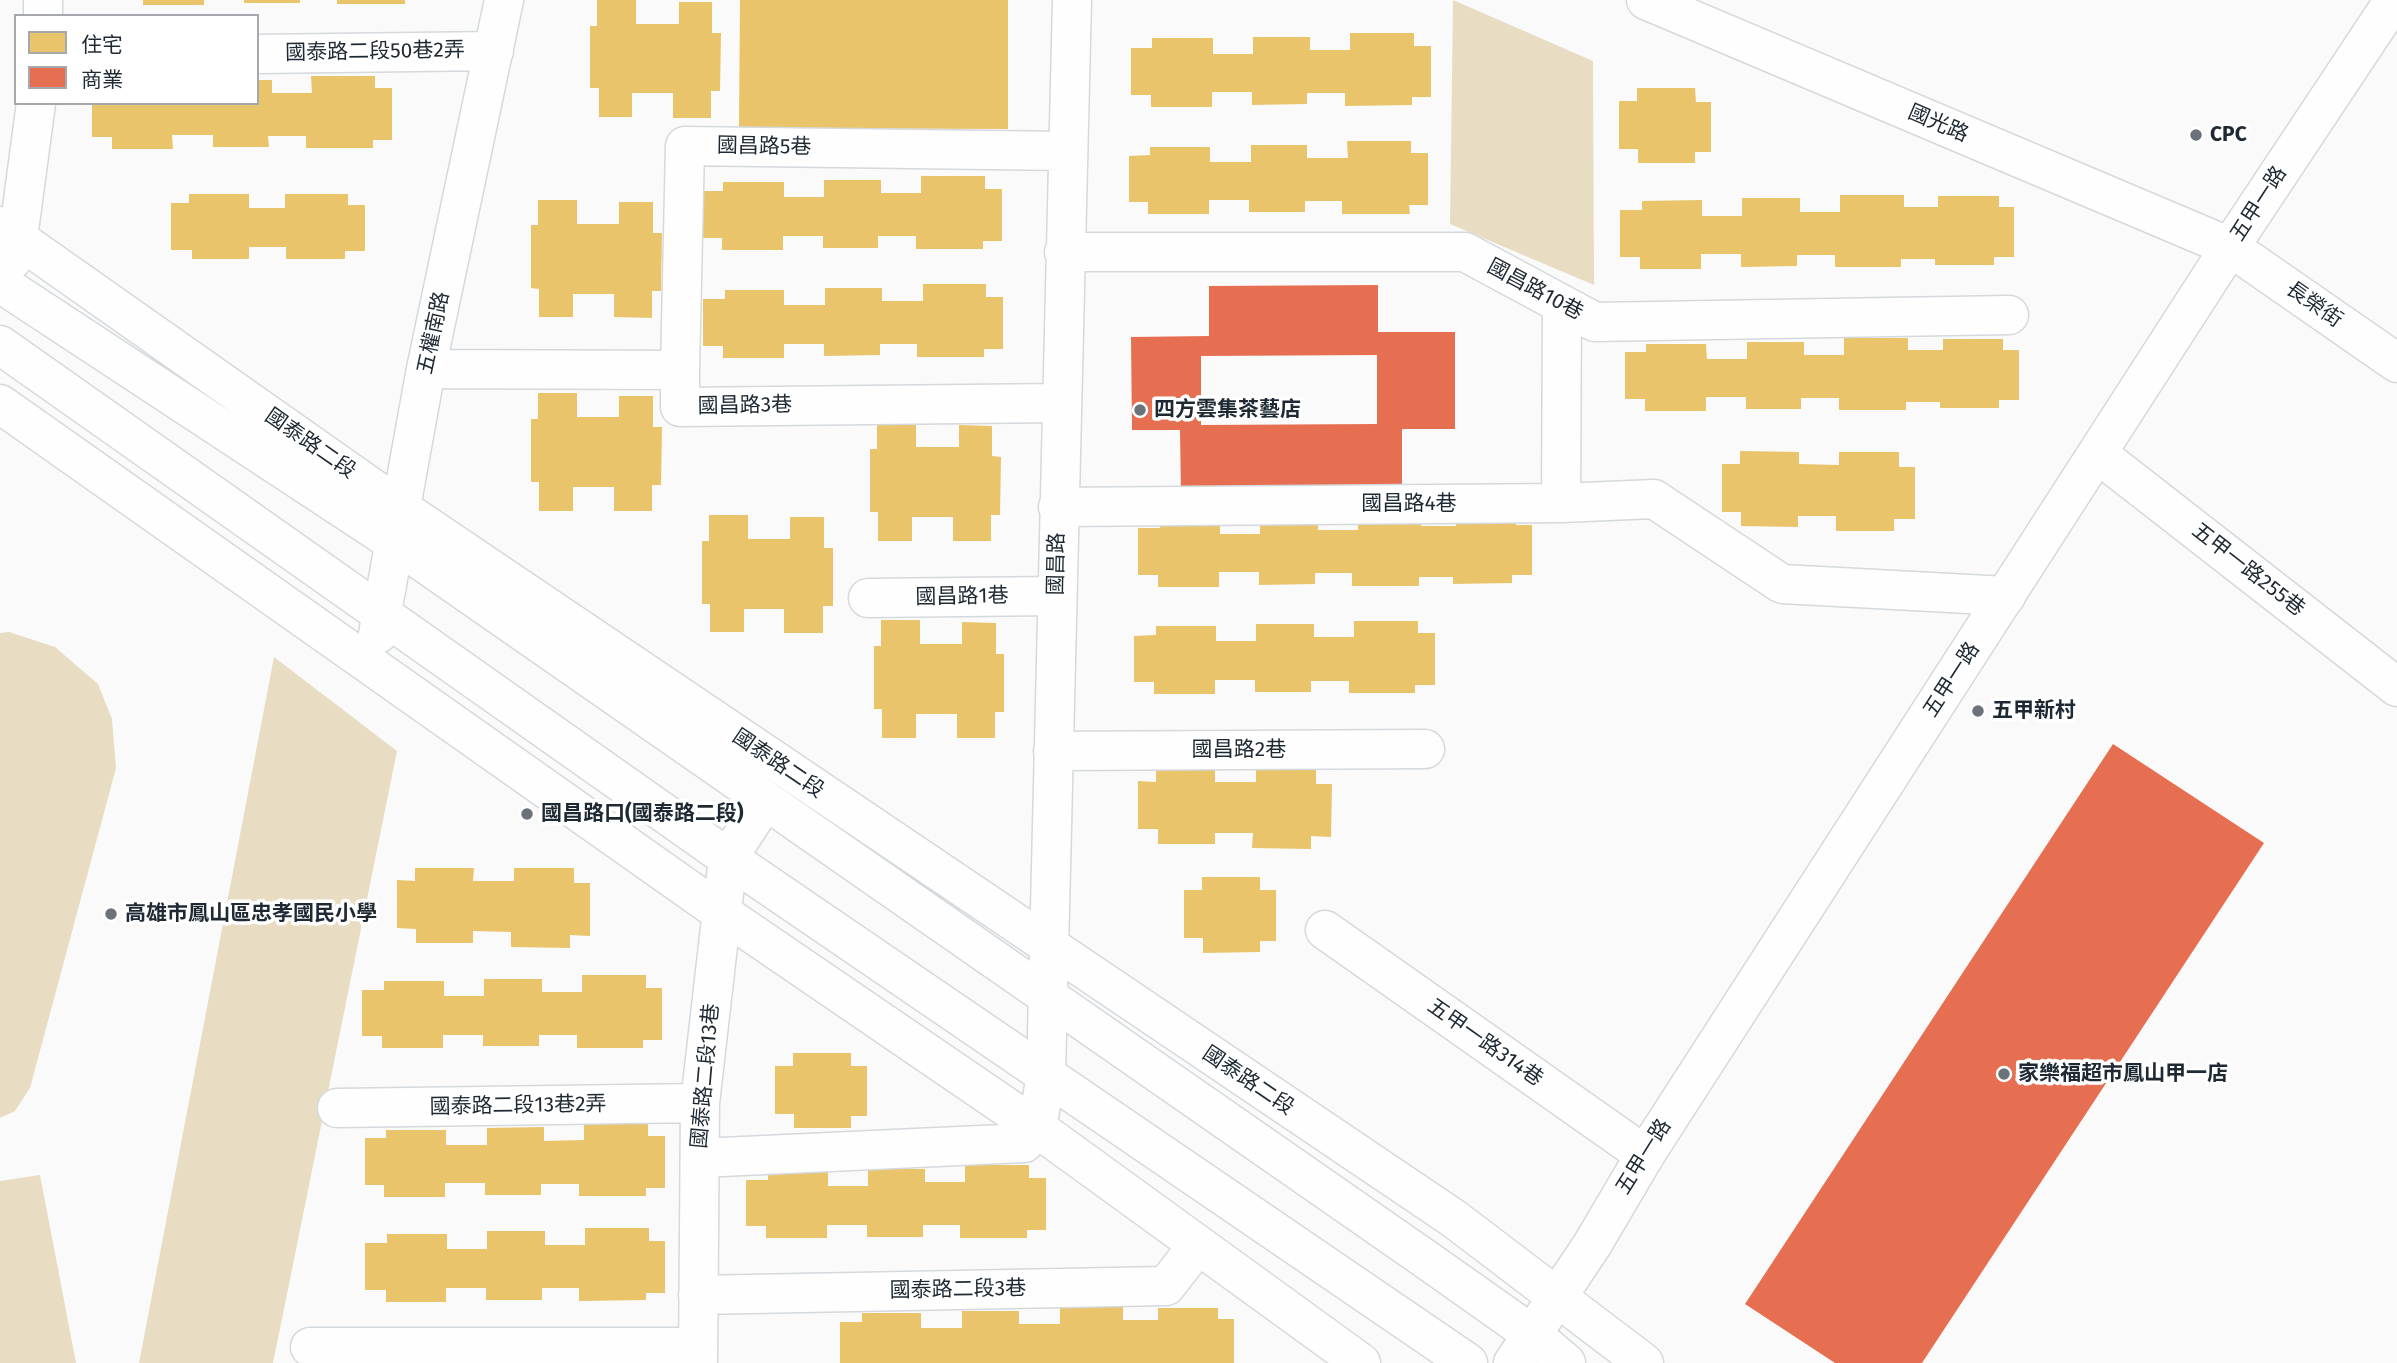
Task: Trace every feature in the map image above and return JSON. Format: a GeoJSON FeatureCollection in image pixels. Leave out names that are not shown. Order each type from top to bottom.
{"type":"FeatureCollection","features":[{"type":"Feature","properties":{"kind":"street","name":"五權南路"},"geometry":{"type":"LineString","coordinates":[[374,667],[381,611],[426,369],[505,0]]}},
{"type":"Feature","properties":{"kind":"street","name":"國昌路"},"geometry":{"type":"LineString","coordinates":[[1037,1128],[1046,1074],[1050,948],[1060,403],[1072,0]]}},
{"type":"Feature","properties":{"kind":"street","name":"國光路"},"geometry":{"type":"LineString","coordinates":[[1646,0],[2230,247]]}},
{"type":"Feature","properties":{"kind":"street","name":"五甲一路"},"geometry":{"type":"LineString","coordinates":[[1523,1349],[2230,247],[2394,0]]}},
{"type":"Feature","properties":{"kind":"street","name":"國泰路二段50巷2弄"},"geometry":{"type":"LineString","coordinates":[[259,54],[494,51]]}},
{"type":"Feature","properties":{"kind":"street"},"geometry":{"type":"LineString","coordinates":[[1,289],[9,232],[36,105]]}},
{"type":"Feature","properties":{"kind":"street","name":"國昌路5巷"},"geometry":{"type":"LineString","coordinates":[[680,370],[685,146],[1066,151]]}},
{"type":"Feature","properties":{"kind":"street","name":"國泰路二段"},"geometry":{"type":"LineString","coordinates":[[9,232],[765,801],[1048,999],[1523,1349],[1566,1363]]}},
{"type":"Feature","properties":{"kind":"street","name":"長榮街"},"geometry":{"type":"LineString","coordinates":[[2230,247],[2397,363]]}},
{"type":"Feature","properties":{"kind":"street","name":"國昌路10巷"},"geometry":{"type":"LineString","coordinates":[[1064,252],[1465,252],[1595,322],[2009,315]]}},
{"type":"Feature","properties":{"kind":"street","name":"國泰路二段"},"geometry":{"type":"LineString","coordinates":[[1,289],[398,525],[1050,948],[1453,1218],[1644,1363]]}},
{"type":"Feature","properties":{"kind":"street"},"geometry":{"type":"LineString","coordinates":[[1560,503],[1562,304]]}},
{"type":"Feature","properties":{"kind":"street"},"geometry":{"type":"LineString","coordinates":[[0,345],[728,858],[1468,1363]]}},
{"type":"Feature","properties":{"kind":"street","name":"國昌路3巷"},"geometry":{"type":"LineString","coordinates":[[426,369],[680,370],[680,407],[1060,403]]}},
{"type":"Feature","properties":{"kind":"street"},"geometry":{"type":"LineString","coordinates":[[0,404],[722,913],[1037,1128],[1361,1363]]}},
{"type":"Feature","properties":{"kind":"street","name":"五甲一路255巷"},"geometry":{"type":"LineString","coordinates":[[2098,454],[2397,687]]}},
{"type":"Feature","properties":{"kind":"street","name":"國昌路4巷"},"geometry":{"type":"LineString","coordinates":[[1058,507],[1560,503],[1654,499],[1782,584],[2006,596]]}},
{"type":"Feature","properties":{"kind":"street","name":"國昌路1巷"},"geometry":{"type":"LineString","coordinates":[[868,598],[1056,596]]}},
{"type":"Feature","properties":{"kind":"street","name":"國昌路2巷"},"geometry":{"type":"LineString","coordinates":[[1053,751],[1425,749]]}},
{"type":"Feature","properties":{"kind":"street","name":"國泰路二段13巷"},"geometry":{"type":"LineString","coordinates":[[698,1355],[700,1103],[728,858],[765,801]]}},
{"type":"Feature","properties":{"kind":"street","name":"五甲一路314巷"},"geometry":{"type":"LineString","coordinates":[[1325,930],[1645,1155]]}},
{"type":"Feature","properties":{"kind":"street","name":"國泰路二段13巷2弄"},"geometry":{"type":"LineString","coordinates":[[337,1108],[700,1103]]}},
{"type":"Feature","properties":{"kind":"street"},"geometry":{"type":"LineString","coordinates":[[700,1158],[1024,1143],[1037,1128]]}},
{"type":"Feature","properties":{"kind":"street","name":"國泰路二段3巷"},"geometry":{"type":"LineString","coordinates":[[698,1295],[1166,1286],[1198,1245]]}},
{"type":"Feature","properties":{"kind":"street"},"geometry":{"type":"LineString","coordinates":[[310,1347],[698,1355]]}},
{"type":"Feature","properties":{"kind":"shaded area"},"geometry":{"type":"Polygon","coordinates":[[[1453,0],[1593,61],[1594,285],[1450,224],[1453,0]]]}},
{"type":"Feature","properties":{"kind":"shaded area"},"geometry":{"type":"Polygon","coordinates":[[[9,632],[55,647],[98,684],[112,719],[116,768],[30,1088],[15,1111],[0,1118],[0,633],[9,632]]]}},
{"type":"Feature","properties":{"kind":"shaded area"},"geometry":{"type":"Polygon","coordinates":[[[274,657],[397,751],[273,1363],[139,1363],[274,657]]]}},
{"type":"Feature","properties":{"kind":"shaded area"},"geometry":{"type":"Polygon","coordinates":[[[40,1175],[76,1363],[0,1363],[0,1181],[40,1175]]]}},
{"type":"Feature","properties":{"kind":"building: 住宅"},"geometry":{"type":"Polygon","coordinates":[[[143,0],[204,0],[204,5],[143,5],[143,0]]]}},
{"type":"Feature","properties":{"kind":"building: 住宅"},"geometry":{"type":"Polygon","coordinates":[[[244,0],[300,0],[300,3],[244,3],[244,0]]]}},
{"type":"Feature","properties":{"kind":"building: 住宅"},"geometry":{"type":"Polygon","coordinates":[[[337,0],[405,0],[405,4],[337,4],[337,0]]]}},
{"type":"Feature","properties":{"kind":"building: 住宅"},"geometry":{"type":"Polygon","coordinates":[[[597,0],[636,0],[636,24],[679,24],[679,2],[712,2],[712,33],[721,33],[720,91],[711,91],[711,118],[673,118],[673,93],[632,93],[632,117],[599,117],[599,88],[590,88],[590,26],[597,26],[597,0]]]}},
{"type":"Feature","properties":{"kind":"building: 住宅"},"geometry":{"type":"Polygon","coordinates":[[[740,0],[1008,0],[1008,129],[739,128],[740,0]]]}},
{"type":"Feature","properties":{"kind":"building: 住宅"},"geometry":{"type":"Polygon","coordinates":[[[1350,33],[1414,33],[1414,46],[1431,46],[1431,97],[1412,97],[1412,105],[1345,106],[1345,93],[1307,93],[1307,104],[1252,105],[1252,92],[1212,92],[1212,107],[1151,107],[1151,95],[1131,95],[1131,48],[1152,48],[1152,38],[1213,38],[1213,54],[1253,54],[1253,37],[1310,37],[1310,50],[1350,50],[1350,33]]]}},
{"type":"Feature","properties":{"kind":"building: 住宅"},"geometry":{"type":"Polygon","coordinates":[[[311,76],[375,76],[375,88],[392,88],[392,140],[373,140],[373,148],[306,148],[306,136],[268,136],[269,147],[213,147],[213,135],[172,135],[173,149],[112,149],[112,137],[92,137],[92,105],[259,105],[259,80],[272,80],[272,93],[312,93],[311,76]]]}},
{"type":"Feature","properties":{"kind":"building: 住宅"},"geometry":{"type":"Polygon","coordinates":[[[1637,88],[1695,88],[1696,102],[1711,102],[1711,152],[1695,152],[1695,163],[1638,163],[1638,149],[1619,149],[1619,101],[1637,101],[1637,88]]]}},
{"type":"Feature","properties":{"kind":"building: 住宅"},"geometry":{"type":"Polygon","coordinates":[[[1347,141],[1411,141],[1411,153],[1428,153],[1428,205],[1409,205],[1410,214],[1342,214],[1342,201],[1305,201],[1305,212],[1249,212],[1249,200],[1209,200],[1209,214],[1148,214],[1148,202],[1129,202],[1129,156],[1150,155],[1150,147],[1210,147],[1210,162],[1251,162],[1251,145],[1307,145],[1307,158],[1348,158],[1347,141]]]}},
{"type":"Feature","properties":{"kind":"building: 住宅"},"geometry":{"type":"Polygon","coordinates":[[[921,176],[985,176],[985,189],[1002,189],[1002,241],[983,241],[983,249],[916,249],[916,236],[878,236],[878,248],[823,248],[823,236],[783,236],[783,250],[722,250],[722,238],[702,238],[702,191],[723,191],[723,182],[784,182],[784,197],[824,197],[824,180],[881,180],[881,193],[921,193],[921,176]]]}},
{"type":"Feature","properties":{"kind":"building: 住宅"},"geometry":{"type":"Polygon","coordinates":[[[189,194],[249,194],[249,208],[285,208],[285,194],[348,194],[348,205],[365,205],[365,251],[345,251],[345,259],[286,259],[286,247],[249,247],[249,259],[192,259],[192,250],[171,250],[171,203],[189,203],[189,194]]]}},
{"type":"Feature","properties":{"kind":"building: 住宅"},"geometry":{"type":"Polygon","coordinates":[[[1840,195],[1904,195],[1904,207],[1938,207],[1938,196],[1999,196],[1999,207],[2014,207],[2014,257],[1994,257],[1994,265],[1935,265],[1935,259],[1901,259],[1901,267],[1835,267],[1835,255],[1797,255],[1797,266],[1741,267],[1741,254],[1701,254],[1701,269],[1640,269],[1640,257],[1620,257],[1620,210],[1642,210],[1642,201],[1702,200],[1702,216],[1742,216],[1742,198],[1800,198],[1800,212],[1840,212],[1840,195]]]}},
{"type":"Feature","properties":{"kind":"building: 住宅"},"geometry":{"type":"Polygon","coordinates":[[[538,200],[577,200],[577,224],[619,224],[619,202],[653,202],[653,233],[662,233],[661,291],[652,291],[652,318],[614,317],[614,294],[573,294],[573,317],[539,317],[539,289],[531,288],[531,225],[538,225],[538,200]]]}},
{"type":"Feature","properties":{"kind":"building: 住宅"},"geometry":{"type":"Polygon","coordinates":[[[923,284],[986,284],[986,297],[1003,297],[1003,349],[984,349],[984,357],[917,357],[917,344],[880,344],[880,355],[824,356],[824,344],[784,344],[784,358],[723,358],[723,346],[703,346],[703,299],[725,299],[725,290],[784,290],[784,305],[825,305],[825,288],[882,288],[882,301],[923,301],[923,284]]]}},
{"type":"Feature","properties":{"kind":"building: 住宅"},"geometry":{"type":"Polygon","coordinates":[[[1844,338],[1908,338],[1908,350],[1943,350],[1943,339],[2003,339],[2003,350],[2019,350],[2019,400],[1999,400],[1999,408],[1940,408],[1940,402],[1906,402],[1906,410],[1839,410],[1839,398],[1801,398],[1801,409],[1746,409],[1746,397],[1706,397],[1706,411],[1645,411],[1645,399],[1625,399],[1625,352],[1646,352],[1646,344],[1706,344],[1707,359],[1747,359],[1747,342],[1804,342],[1804,355],[1844,355],[1844,338]]]}},
{"type":"Feature","properties":{"kind":"building: 住宅"},"geometry":{"type":"Polygon","coordinates":[[[538,393],[577,393],[577,417],[619,417],[619,396],[653,396],[653,427],[662,427],[661,485],[652,485],[652,511],[614,511],[614,487],[573,487],[573,511],[539,511],[539,482],[531,482],[531,419],[538,419],[538,393]]]}},
{"type":"Feature","properties":{"kind":"building: 住宅"},"geometry":{"type":"Polygon","coordinates":[[[877,423],[916,423],[916,447],[959,447],[959,425],[992,426],[992,456],[1001,457],[1000,515],[991,515],[991,541],[953,541],[953,517],[912,517],[912,541],[878,541],[878,512],[870,512],[870,449],[877,449],[877,423]]]}},
{"type":"Feature","properties":{"kind":"building: 住宅"},"geometry":{"type":"Polygon","coordinates":[[[1740,451],[1799,452],[1799,464],[1839,465],[1839,452],[1899,452],[1899,467],[1915,467],[1915,519],[1894,519],[1894,531],[1836,531],[1836,516],[1798,516],[1798,527],[1741,526],[1741,512],[1722,512],[1722,464],[1740,464],[1740,451]]]}},
{"type":"Feature","properties":{"kind":"building: 住宅"},"geometry":{"type":"Polygon","coordinates":[[[1358,513],[1421,513],[1421,526],[1456,526],[1456,514],[1516,514],[1516,525],[1532,525],[1532,575],[1512,575],[1512,583],[1453,584],[1453,577],[1419,577],[1419,586],[1352,586],[1352,573],[1315,573],[1315,584],[1259,585],[1259,572],[1219,572],[1219,587],[1158,587],[1158,575],[1138,575],[1138,528],[1160,528],[1160,519],[1220,519],[1220,534],[1260,534],[1260,517],[1318,517],[1318,530],[1358,530],[1358,513]]]}},
{"type":"Feature","properties":{"kind":"building: 住宅"},"geometry":{"type":"Polygon","coordinates":[[[709,515],[748,515],[748,539],[790,539],[790,517],[824,517],[824,548],[833,548],[833,606],[823,606],[823,633],[784,633],[784,609],[744,609],[744,632],[710,632],[710,604],[702,604],[702,541],[709,541],[709,515]]]}},
{"type":"Feature","properties":{"kind":"building: 住宅"},"geometry":{"type":"Polygon","coordinates":[[[881,620],[920,620],[920,644],[962,644],[962,622],[996,623],[996,654],[1004,654],[1004,712],[995,712],[995,738],[957,738],[957,714],[916,714],[916,738],[882,738],[882,709],[874,709],[874,646],[881,646],[881,620]]]}},
{"type":"Feature","properties":{"kind":"building: 住宅"},"geometry":{"type":"Polygon","coordinates":[[[1354,621],[1418,621],[1418,633],[1435,633],[1435,685],[1415,685],[1415,693],[1349,693],[1349,681],[1311,681],[1311,692],[1255,692],[1255,680],[1215,680],[1215,694],[1154,694],[1154,682],[1134,682],[1134,636],[1156,635],[1156,626],[1216,626],[1216,641],[1256,641],[1256,624],[1314,624],[1314,637],[1354,637],[1354,621]]]}},
{"type":"Feature","properties":{"kind":"building: 住宅"},"geometry":{"type":"Polygon","coordinates":[[[1156,769],[1215,769],[1215,782],[1256,782],[1256,769],[1316,769],[1316,784],[1332,784],[1331,837],[1311,836],[1311,849],[1252,848],[1253,833],[1215,833],[1215,844],[1158,844],[1158,829],[1138,829],[1138,781],[1156,782],[1156,769]]]}},
{"type":"Feature","properties":{"kind":"building: 住宅"},"geometry":{"type":"Polygon","coordinates":[[[415,868],[474,868],[473,881],[514,881],[514,868],[574,868],[574,883],[590,883],[590,936],[570,935],[570,948],[511,947],[511,932],[473,931],[473,943],[416,943],[416,929],[397,928],[397,880],[415,881],[415,868]]]}},
{"type":"Feature","properties":{"kind":"building: 住宅"},"geometry":{"type":"Polygon","coordinates":[[[1202,877],[1260,877],[1260,890],[1276,890],[1276,941],[1260,941],[1260,952],[1203,953],[1203,938],[1184,938],[1184,890],[1202,890],[1202,877]]]}},
{"type":"Feature","properties":{"kind":"building: 住宅"},"geometry":{"type":"Polygon","coordinates":[[[582,975],[646,975],[646,988],[662,988],[662,1040],[643,1040],[643,1048],[577,1048],[577,1035],[539,1035],[539,1046],[483,1046],[483,1035],[443,1035],[443,1048],[382,1048],[382,1036],[362,1036],[362,990],[384,990],[384,981],[444,981],[444,996],[484,996],[484,979],[542,979],[542,992],[582,992],[582,975]]]}},
{"type":"Feature","properties":{"kind":"building: 住宅"},"geometry":{"type":"Polygon","coordinates":[[[793,1053],[851,1053],[851,1066],[867,1066],[867,1116],[851,1116],[851,1128],[794,1128],[794,1114],[775,1114],[775,1066],[793,1066],[793,1053]]]}},
{"type":"Feature","properties":{"kind":"building: 住宅"},"geometry":{"type":"Polygon","coordinates":[[[584,1124],[648,1124],[648,1136],[665,1136],[665,1188],[646,1188],[646,1196],[579,1196],[579,1184],[541,1184],[541,1195],[485,1195],[485,1183],[445,1183],[445,1197],[384,1197],[384,1185],[365,1185],[365,1138],[386,1138],[386,1130],[446,1130],[446,1145],[487,1145],[487,1128],[544,1127],[544,1141],[584,1140],[584,1124]]]}},
{"type":"Feature","properties":{"kind":"building: 住宅"},"geometry":{"type":"Polygon","coordinates":[[[965,1165],[1029,1165],[1029,1178],[1046,1178],[1046,1230],[1027,1230],[1027,1238],[960,1238],[960,1225],[923,1225],[923,1237],[867,1237],[867,1225],[827,1225],[827,1238],[766,1238],[766,1226],[746,1226],[746,1180],[768,1180],[768,1171],[828,1171],[828,1186],[868,1186],[868,1169],[925,1169],[925,1182],[965,1182],[965,1165]]]}},
{"type":"Feature","properties":{"kind":"building: 住宅"},"geometry":{"type":"Polygon","coordinates":[[[585,1228],[649,1228],[649,1241],[665,1241],[665,1293],[646,1293],[646,1300],[579,1301],[579,1288],[542,1288],[542,1300],[486,1300],[486,1288],[446,1288],[446,1302],[386,1302],[386,1290],[365,1290],[365,1243],[387,1243],[387,1234],[447,1234],[447,1249],[487,1249],[487,1231],[545,1231],[545,1245],[585,1245],[585,1228]]]}},
{"type":"Feature","properties":{"kind":"building: 住宅"},"geometry":{"type":"Polygon","coordinates":[[[1060,1307],[1123,1307],[1123,1320],[1158,1320],[1158,1308],[1218,1308],[1218,1319],[1234,1319],[1234,1363],[840,1363],[840,1322],[862,1322],[862,1313],[921,1313],[921,1328],[962,1328],[962,1311],[1019,1311],[1019,1324],[1060,1324],[1060,1307]]]}},
{"type":"Feature","properties":{"kind":"building: 商業"},"geometry":{"type":"Polygon","coordinates":[[[1378,285],[1378,332],[1455,332],[1455,429],[1402,429],[1402,493],[1181,494],[1180,430],[1132,430],[1131,337],[1209,336],[1209,286],[1378,285]],[[1377,355],[1201,356],[1201,425],[1377,424],[1377,355]]]}},
{"type":"Feature","properties":{"kind":"building: 商業","name":"家樂福超市鳳山甲一店"},"geometry":{"type":"Polygon","coordinates":[[[2113,744],[2264,843],[1922,1363],[1835,1363],[1745,1304],[2113,744]]]}},
{"type":"Feature","properties":{"kind":"place","name":"CPC"},"geometry":{"type":"Point","coordinates":[2196,135]}},
{"type":"Feature","properties":{"kind":"place","name":"四方雲集茶藝店"},"geometry":{"type":"Point","coordinates":[1140,410]}},
{"type":"Feature","properties":{"kind":"place","name":"五甲新村"},"geometry":{"type":"Point","coordinates":[1978,711]}},
{"type":"Feature","properties":{"kind":"place","name":"國昌路口(國泰路二段)"},"geometry":{"type":"Point","coordinates":[527,814]}},
{"type":"Feature","properties":{"kind":"place","name":"高雄市鳳山區忠孝國民小學"},"geometry":{"type":"Point","coordinates":[111,914]}},
{"type":"Feature","properties":{"kind":"place","name":"家樂福超市鳳山甲一店"},"geometry":{"type":"Point","coordinates":[2004,1074]}}]}
